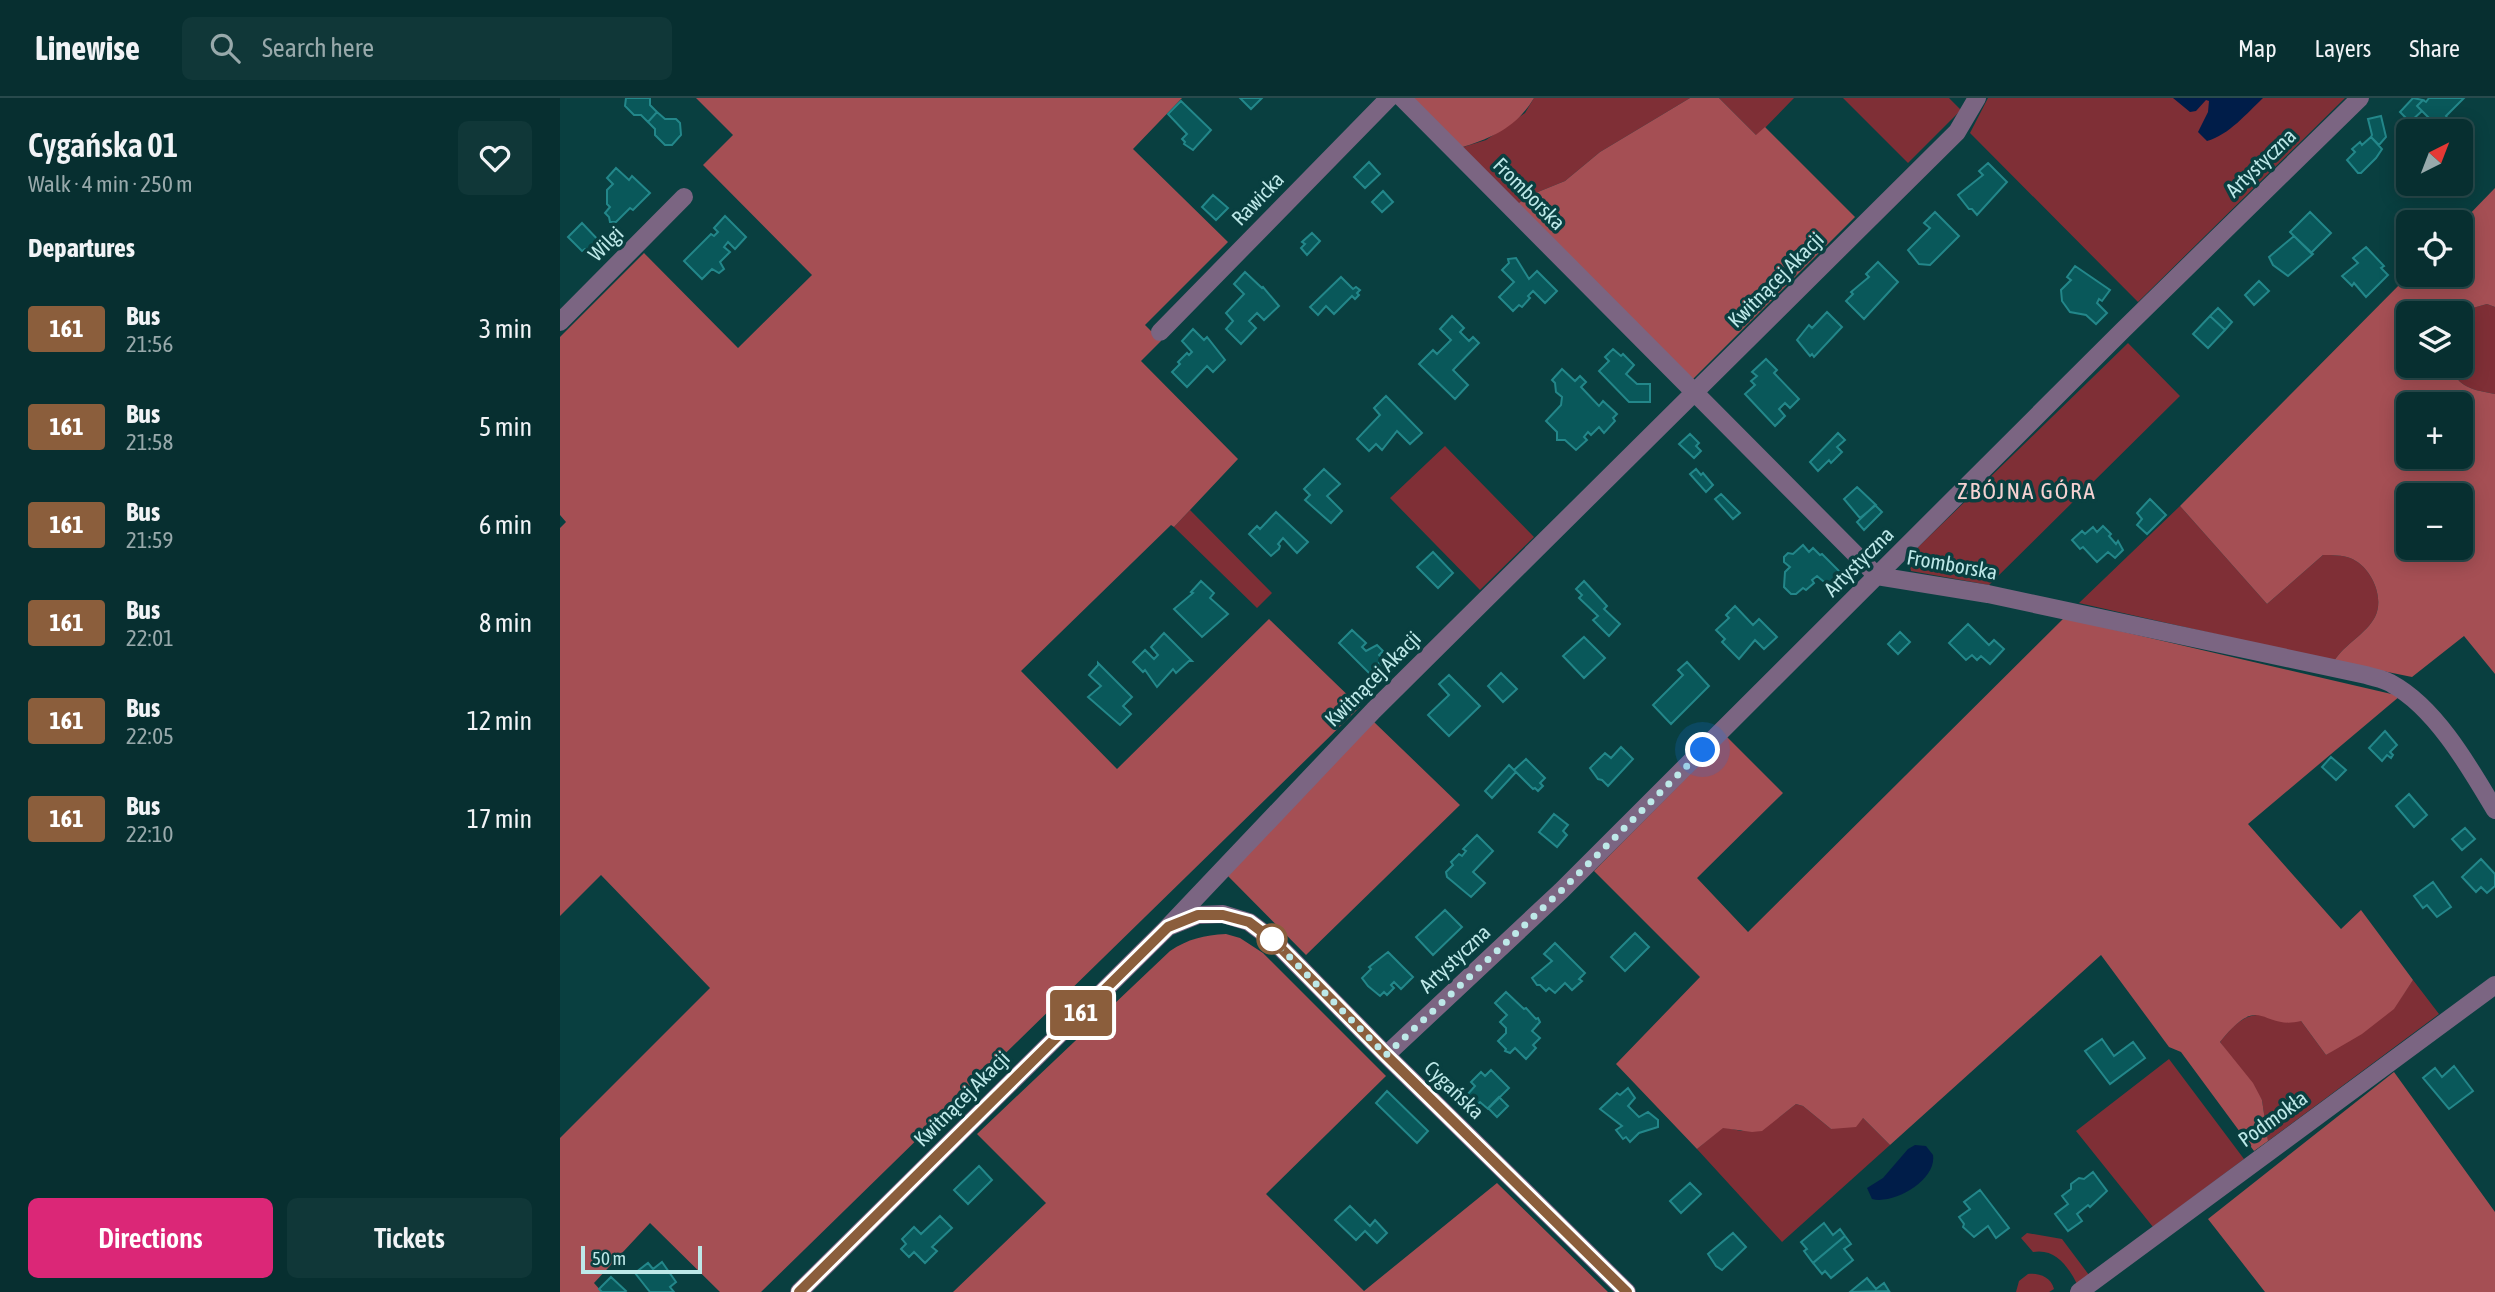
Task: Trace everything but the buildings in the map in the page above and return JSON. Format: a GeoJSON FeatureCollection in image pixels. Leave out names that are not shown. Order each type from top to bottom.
{"type":"FeatureCollection","features":[{"type":"Feature","properties":{"kind":"street","name":"Rawicka"},"geometry":{"type":"LineString","coordinates":[[1160,331],[1389,98]]}},
{"type":"Feature","properties":{"kind":"street","name":"Fromborska"},"geometry":{"type":"LineString","coordinates":[[1402,98],[1877,576],[2001,597],[2366,675],[2391,683],[2415,700],[2442,730],[2495,810]]}},
{"type":"Feature","properties":{"kind":"street","name":"Kwitnącej Akacji"},"geometry":{"type":"LineString","coordinates":[[799,1292],[1168,927],[1374,710],[1957,132],[1977,98]]}},
{"type":"Feature","properties":{"kind":"street","name":"Artystyczna"},"geometry":{"type":"LineString","coordinates":[[1386,1055],[1561,891],[2360,98]]}},
{"type":"Feature","properties":{"kind":"street","name":"Wilgi"},"geometry":{"type":"LineString","coordinates":[[560,322],[684,197]]}},
{"type":"Feature","properties":{"kind":"street","name":"Cygańska"},"geometry":{"type":"LineString","coordinates":[[1168,927],[1198,915],[1223,915],[1249,922],[1273,940],[1627,1292]]}},
{"type":"Feature","properties":{"kind":"street","name":"Podmokła"},"geometry":{"type":"LineString","coordinates":[[2079,1292],[2495,985]]}},
{"type":"Feature","properties":{"kind":"shaded area"},"geometry":{"type":"Polygon","coordinates":[[[696,98],[1182,98],[1133,149],[1228,242],[1145,325],[1161,341],[1141,361],[1238,459],[1174,527],[1171,525],[1021,671],[1117,769],[1269,619],[1360,707],[761,1292],[720,1292],[650,1223],[594,1283],[602,1292],[560,1292],[560,1138],[710,988],[601,875],[560,916],[560,528],[566,522],[560,515],[560,337],[644,253],[738,348],[812,275],[703,165],[733,135],[696,98]]]}},
{"type":"Feature","properties":{"kind":"shaded area"},"geometry":{"type":"Polygon","coordinates":[[[1410,98],[1534,98],[1511,124],[1483,140],[1460,148],[1410,98]]]}},
{"type":"Feature","properties":{"kind":"shaded area"},"geometry":{"type":"Polygon","coordinates":[[[1534,98],[1690,98],[1600,152],[1565,181],[1533,194],[1517,204],[1460,148],[1486,140],[1525,113],[1534,98]]]}},
{"type":"Feature","properties":{"kind":"shaded area"},"geometry":{"type":"Polygon","coordinates":[[[1690,98],[1719,98],[1756,135],[1765,127],[1855,217],[1693,379],[1517,204],[1533,194],[1565,181],[1600,152],[1690,98]]]}},
{"type":"Feature","properties":{"kind":"shaded area"},"geometry":{"type":"Polygon","coordinates":[[[1719,98],[1794,98],[1757,136],[1719,98]]]}},
{"type":"Feature","properties":{"kind":"shaded area"},"geometry":{"type":"Polygon","coordinates":[[[1843,98],[1949,98],[1961,110],[1908,163],[1843,98]]]}},
{"type":"Feature","properties":{"kind":"shaded area"},"geometry":{"type":"Polygon","coordinates":[[[1988,98],[2345,98],[2138,302],[1970,133],[1988,98]]]}},
{"type":"Feature","properties":{"kind":"shaded area"},"geometry":{"type":"Polygon","coordinates":[[[2495,188],[2495,307],[2487,304],[2473,308],[2473,301],[2396,301],[2396,378],[2456,378],[2474,389],[2495,394],[2495,674],[2464,636],[2412,677],[2334,661],[2371,623],[2378,609],[2374,583],[2364,568],[2344,556],[2323,555],[2267,604],[2180,506],[2397,287],[2473,287],[2473,211],[2495,188]]]}},
{"type":"Feature","properties":{"kind":"shaded area"},"geometry":{"type":"Polygon","coordinates":[[[2487,304],[2495,307],[2495,394],[2474,389],[2456,378],[2473,378],[2473,308],[2487,304]]]}},
{"type":"Feature","properties":{"kind":"shaded area"},"geometry":{"type":"Polygon","coordinates":[[[2128,343],[2180,396],[1989,585],[1911,571],[1908,557],[2128,343]]]}},
{"type":"Feature","properties":{"kind":"shaded area"},"geometry":{"type":"Polygon","coordinates":[[[1445,446],[1534,537],[1480,590],[1390,498],[1445,446]]]}},
{"type":"Feature","properties":{"kind":"shaded area"},"geometry":{"type":"Polygon","coordinates":[[[2180,506],[2267,604],[2323,555],[2340,556],[2358,562],[2370,575],[2378,600],[2375,617],[2334,661],[2079,603],[2180,506]]]}},
{"type":"Feature","properties":{"kind":"shaded area"},"geometry":{"type":"Polygon","coordinates":[[[1190,510],[1272,593],[1257,608],[1174,527],[1190,510]]]}},
{"type":"Feature","properties":{"kind":"shaded area"},"geometry":{"type":"Polygon","coordinates":[[[2064,618],[2400,696],[2248,824],[2341,929],[2361,910],[2413,980],[2394,1009],[2362,1034],[2326,1055],[2301,1021],[2287,1023],[2253,1015],[2234,1027],[2220,1042],[2253,1083],[2262,1100],[2268,1141],[2254,1151],[2181,1052],[2169,1047],[2101,955],[1890,1145],[1863,1118],[1856,1127],[1831,1129],[1803,1106],[1796,1104],[1762,1131],[1723,1128],[1697,1149],[1616,1064],[1700,977],[1594,871],[1727,737],[1783,793],[1697,878],[1748,932],[2064,618]]]}},
{"type":"Feature","properties":{"kind":"shaded area"},"geometry":{"type":"Polygon","coordinates":[[[1374,722],[1460,805],[1306,955],[1223,871],[1374,722]]]}},
{"type":"Feature","properties":{"kind":"shaded area"},"geometry":{"type":"Polygon","coordinates":[[[1226,934],[1240,938],[1263,953],[1386,1076],[1266,1194],[1364,1291],[1497,1183],[1608,1292],[953,1292],[1046,1203],[977,1134],[1170,951],[1196,938],[1226,934]]]}},
{"type":"Feature","properties":{"kind":"shaded area"},"geometry":{"type":"Polygon","coordinates":[[[2413,980],[2439,1014],[2268,1141],[2262,1100],[2220,1042],[2230,1030],[2247,1017],[2256,1015],[2301,1021],[2326,1055],[2393,1009],[2413,980]]]}},
{"type":"Feature","properties":{"kind":"shaded area"},"geometry":{"type":"Polygon","coordinates":[[[2169,1059],[2244,1159],[2153,1227],[2076,1131],[2169,1059]]]}},
{"type":"Feature","properties":{"kind":"shaded area"},"geometry":{"type":"Polygon","coordinates":[[[2394,1072],[2495,1212],[2495,1292],[2265,1292],[2208,1219],[2394,1072]]]}},
{"type":"Feature","properties":{"kind":"shaded area"},"geometry":{"type":"Polygon","coordinates":[[[1796,1104],[1803,1106],[1831,1129],[1863,1118],[1890,1145],[1782,1242],[1697,1149],[1723,1127],[1741,1131],[1778,1118],[1796,1104]]]}},
{"type":"Feature","properties":{"kind":"shaded area"},"geometry":{"type":"Polygon","coordinates":[[[2027,1233],[2062,1239],[2089,1275],[2077,1284],[2060,1260],[2048,1253],[2033,1252],[2021,1238],[2027,1233]]]}},
{"type":"Feature","properties":{"kind":"shaded area"},"geometry":{"type":"Polygon","coordinates":[[[2028,1274],[2044,1277],[2054,1289],[2049,1292],[2016,1292],[2019,1281],[2028,1274]]]}},
{"type":"Feature","properties":{"kind":"water"},"geometry":{"type":"Polygon","coordinates":[[[2173,98],[2263,98],[2230,129],[2207,141],[2198,132],[2208,112],[2209,101],[2206,100],[2196,111],[2190,112],[2173,98]]]}},
{"type":"Feature","properties":{"kind":"water"},"geometry":{"type":"Polygon","coordinates":[[[1915,1145],[1926,1146],[1933,1155],[1928,1173],[1912,1189],[1902,1194],[1881,1200],[1872,1199],[1867,1188],[1883,1178],[1908,1149],[1915,1145]]]}},
{"type":"Feature","properties":{"kind":"bus line","name":"161"},"geometry":{"type":"LineString","coordinates":[[799,1292],[1168,927],[1198,915],[1223,915],[1249,922],[1273,940],[1627,1292]]}},
{"type":"Feature","properties":{"kind":"district","name":"ZBÓJNA GÓRA"},"geometry":{"type":"Point","coordinates":[2027,491]}},
{"type":"Feature","properties":{"kind":"route"},"geometry":{"type":"LineString","coordinates":[[1272,939],[1386,1055],[1561,891],[1703,750]]}}]}
